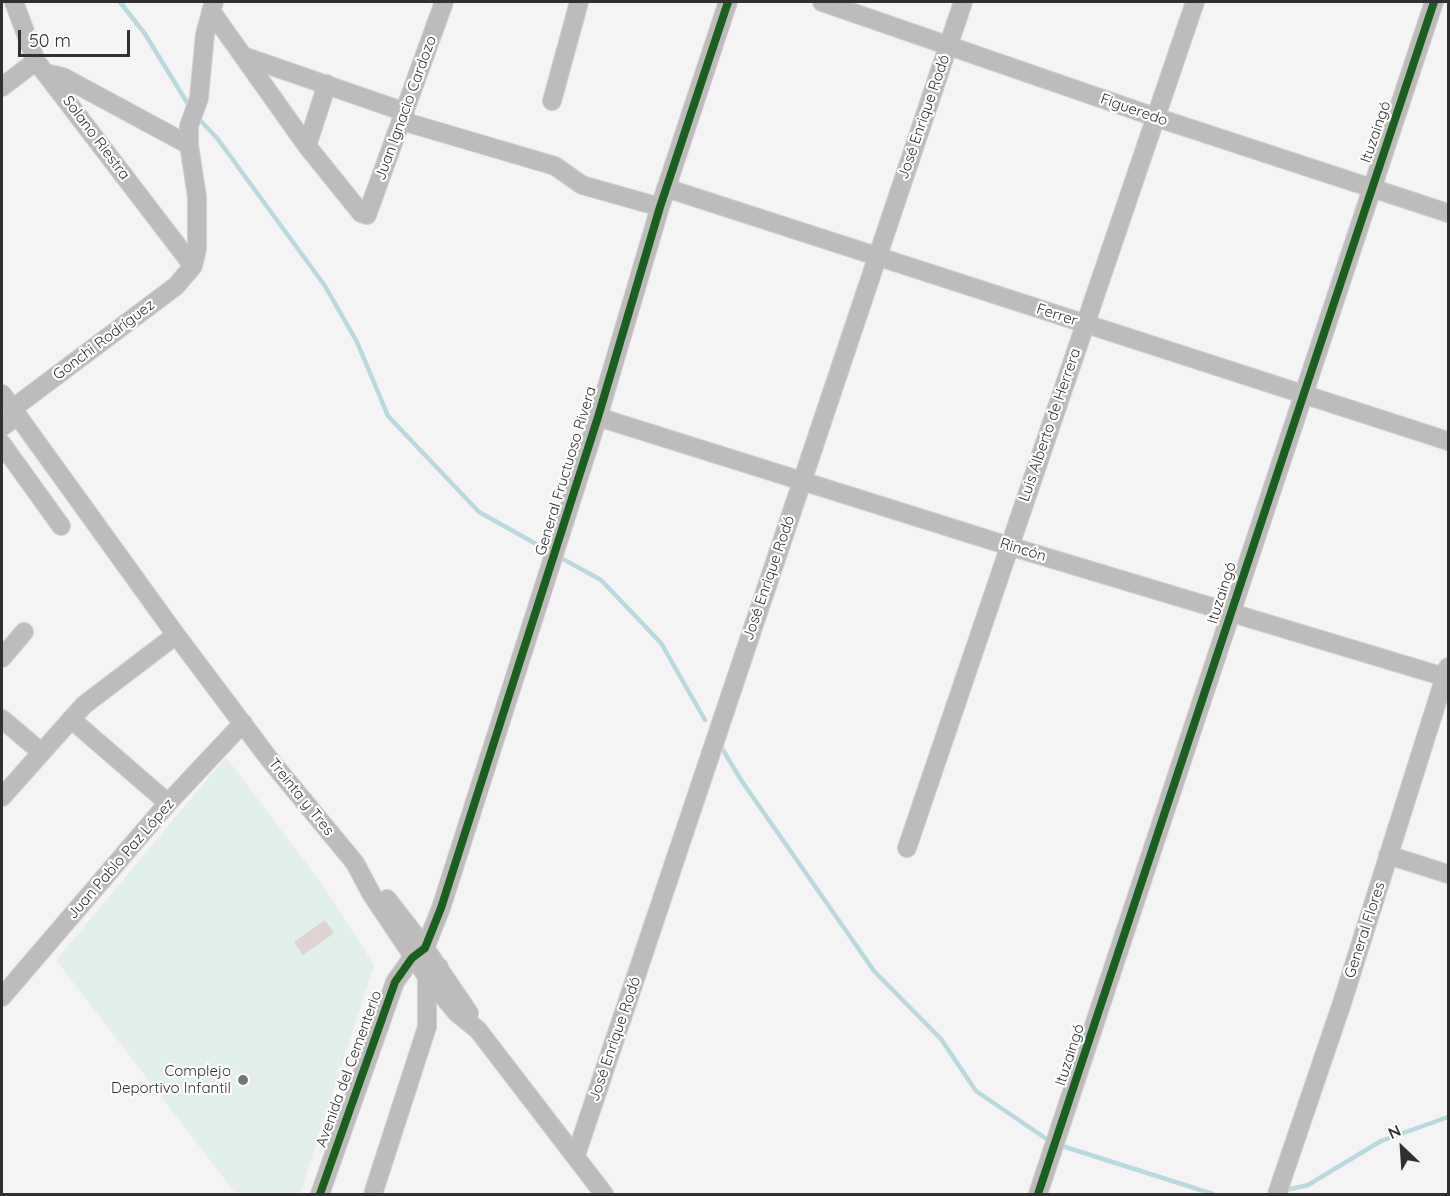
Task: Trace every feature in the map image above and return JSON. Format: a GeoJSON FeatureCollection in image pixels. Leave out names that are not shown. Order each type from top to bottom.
{"type":"FeatureCollection","features":[{"type":"Feature","properties":{"kind":"street","name":"Solano Riestra"},"geometry":{"type":"LineString","coordinates":[[14,2],[41,67],[193,267]]}},
{"type":"Feature","properties":{"kind":"street","name":"Juan Ignacio Cardozo"},"geometry":{"type":"LineString","coordinates":[[307,146],[361,213],[367,215],[444,2]]}},
{"type":"Feature","properties":{"kind":"street"},"geometry":{"type":"LineString","coordinates":[[552,101],[579,2]]}},
{"type":"Feature","properties":{"kind":"street","name":"General Fructuoso Rivera"},"geometry":{"type":"LineString","coordinates":[[419,953],[445,896],[598,417],[666,188],[728,2]]}},
{"type":"Feature","properties":{"kind":"street","name":"Figueredo"},"geometry":{"type":"LineString","coordinates":[[822,2],[1155,117],[1449,213]]}},
{"type":"Feature","properties":{"kind":"street","name":"José Enrique Rodó"},"geometry":{"type":"LineString","coordinates":[[576,1155],[963,2]]}},
{"type":"Feature","properties":{"kind":"street","name":"Luis Alberto de Herrera"},"geometry":{"type":"LineString","coordinates":[[907,848],[1195,2]]}},
{"type":"Feature","properties":{"kind":"street","name":"Ituzaingó"},"geometry":{"type":"LineString","coordinates":[[1038,1194],[1434,2]]}},
{"type":"Feature","properties":{"kind":"street"},"geometry":{"type":"LineString","coordinates":[[213,6],[243,56],[307,146]]}},
{"type":"Feature","properties":{"kind":"street"},"geometry":{"type":"LineString","coordinates":[[193,267],[197,249],[197,197],[189,145],[189,126],[199,98],[201,56],[213,6]]}},
{"type":"Feature","properties":{"kind":"street"},"geometry":{"type":"LineString","coordinates":[[243,56],[327,84],[404,116],[555,166],[582,185],[660,207]]}},
{"type":"Feature","properties":{"kind":"street"},"geometry":{"type":"LineString","coordinates":[[2,87],[41,67],[189,145]]}},
{"type":"Feature","properties":{"kind":"street"},"geometry":{"type":"LineString","coordinates":[[307,146],[327,84]]}},
{"type":"Feature","properties":{"kind":"street","name":"Ferrer"},"geometry":{"type":"LineString","coordinates":[[666,188],[1449,441]]}},
{"type":"Feature","properties":{"kind":"street","name":"Gonchi Rodríguez"},"geometry":{"type":"LineString","coordinates":[[2,427],[15,412],[176,286],[193,267]]}},
{"type":"Feature","properties":{"kind":"street","name":"Treinta y Tres"},"geometry":{"type":"LineString","coordinates":[[2,394],[176,635],[355,863],[433,972],[457,1013],[478,1030],[604,1194]]}},
{"type":"Feature","properties":{"kind":"street","name":"Rincón"},"geometry":{"type":"LineString","coordinates":[[598,417],[1009,546],[1230,612],[1447,673]]}},
{"type":"Feature","properties":{"kind":"street"},"geometry":{"type":"LineString","coordinates":[[2,444],[61,526]]}},
{"type":"Feature","properties":{"kind":"street"},"geometry":{"type":"LineString","coordinates":[[2,658],[24,632]]}},
{"type":"Feature","properties":{"kind":"street"},"geometry":{"type":"LineString","coordinates":[[2,797],[96,694],[176,635]]}},
{"type":"Feature","properties":{"kind":"street","name":"General Flores"},"geometry":{"type":"LineString","coordinates":[[1280,1188],[1447,673]]}},
{"type":"Feature","properties":{"kind":"street"},"geometry":{"type":"LineString","coordinates":[[2,719],[41,752]]}},
{"type":"Feature","properties":{"kind":"street"},"geometry":{"type":"LineString","coordinates":[[71,719],[168,803]]}},
{"type":"Feature","properties":{"kind":"street","name":"Juan Pablo Paz López"},"geometry":{"type":"LineString","coordinates":[[4,988],[168,803],[243,723]]}},
{"type":"Feature","properties":{"kind":"street"},"geometry":{"type":"LineString","coordinates":[[1388,855],[1449,874]]}},
{"type":"Feature","properties":{"kind":"street","name":"Avenida del Cementerio"},"geometry":{"type":"LineString","coordinates":[[320,1194],[395,982],[419,953]]}},
{"type":"Feature","properties":{"kind":"street"},"geometry":{"type":"LineString","coordinates":[[373,1194],[427,1027],[433,972]]}},
{"type":"Feature","properties":{"kind":"shaded area","name":"Complejo Deportivo Infantil"},"geometry":{"type":"Polygon","coordinates":[[[226,757],[324,887],[374,965],[300,1194],[236,1194],[56,960],[226,757]]]}},
{"type":"Feature","properties":{"kind":"building"},"geometry":{"type":"Polygon","coordinates":[[[325,920],[334,933],[303,955],[294,942],[325,920]]]}},
{"type":"Feature","properties":{"kind":"waterway"},"geometry":{"type":"LineString","coordinates":[[120,2],[145,34],[191,109]]}},
{"type":"Feature","properties":{"kind":"waterway"},"geometry":{"type":"LineString","coordinates":[[198,118],[217,138],[325,286],[357,342],[388,416],[479,512],[538,545]]}},
{"type":"Feature","properties":{"kind":"waterway"},"geometry":{"type":"LineString","coordinates":[[561,558],[601,580],[661,643],[705,720]]}},
{"type":"Feature","properties":{"kind":"waterway"},"geometry":{"type":"LineString","coordinates":[[720,745],[741,780],[874,971],[941,1039],[976,1091],[1051,1142]]}},
{"type":"Feature","properties":{"kind":"waterway"},"geometry":{"type":"LineString","coordinates":[[1282,1191],[1308,1185],[1381,1141],[1448,1117]]}},
{"type":"Feature","properties":{"kind":"waterway"},"geometry":{"type":"LineString","coordinates":[[1059,1145],[1213,1194]]}},
{"type":"Feature","properties":{"kind":"cycle path"},"geometry":{"type":"LineString","coordinates":[[320,1194],[395,982],[412,958],[425,948],[441,908],[598,417],[660,207],[728,2]]}},
{"type":"Feature","properties":{"kind":"cycle path"},"geometry":{"type":"LineString","coordinates":[[1038,1194],[1434,2]]}},
{"type":"Feature","properties":{"kind":"place","name":"Complejo Deportivo Infantil"},"geometry":{"type":"Point","coordinates":[243,1080]}}]}
